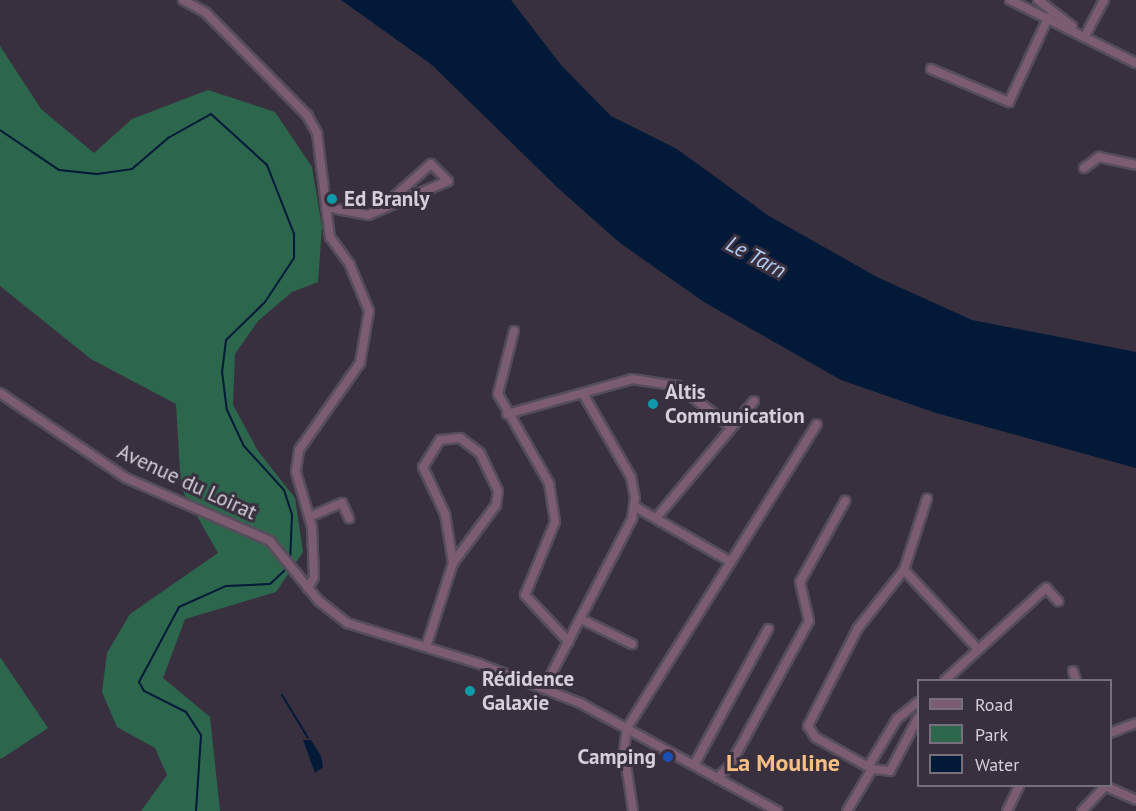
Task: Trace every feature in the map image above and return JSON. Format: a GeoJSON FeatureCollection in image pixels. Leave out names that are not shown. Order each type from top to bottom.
{"type":"FeatureCollection","features":[{"type":"Feature","properties":{"kind":"street"},"geometry":{"type":"LineString","coordinates":[[183,0],[206,13],[307,116],[317,133],[330,237],[350,266],[369,311],[368,334],[351,378],[299,450],[296,472],[309,517],[314,569],[308,589],[342,621],[544,688],[627,728],[777,811]]}},
{"type":"Feature","properties":{"kind":"street"},"geometry":{"type":"LineString","coordinates":[[1010,0],[1136,63]]}},
{"type":"Feature","properties":{"kind":"street"},"geometry":{"type":"LineString","coordinates":[[1038,0],[1085,36]]}},
{"type":"Feature","properties":{"kind":"street"},"geometry":{"type":"LineString","coordinates":[[1085,36],[1104,0]]}},
{"type":"Feature","properties":{"kind":"street"},"geometry":{"type":"LineString","coordinates":[[932,69],[1008,102],[1048,18]]}},
{"type":"Feature","properties":{"kind":"street"},"geometry":{"type":"LineString","coordinates":[[1084,168],[1099,157],[1136,165]]}},
{"type":"Feature","properties":{"kind":"street"},"geometry":{"type":"LineString","coordinates":[[326,207],[354,216],[379,210],[448,181],[431,164],[379,210]]}},
{"type":"Feature","properties":{"kind":"street"},"geometry":{"type":"LineString","coordinates":[[514,332],[498,394],[507,414],[538,460],[554,504],[551,538],[525,595],[569,642]]}},
{"type":"Feature","properties":{"kind":"street"},"geometry":{"type":"LineString","coordinates":[[507,414],[632,379],[662,381],[678,386],[730,427]]}},
{"type":"Feature","properties":{"kind":"street","name":"Avenue du Loirat"},"geometry":{"type":"LineString","coordinates":[[0,393],[126,478],[270,541],[308,589]]}},
{"type":"Feature","properties":{"kind":"street"},"geometry":{"type":"LineString","coordinates":[[544,688],[581,619],[634,506],[632,477],[583,394]]}},
{"type":"Feature","properties":{"kind":"street"},"geometry":{"type":"LineString","coordinates":[[657,518],[730,427],[754,401]]}},
{"type":"Feature","properties":{"kind":"street"},"geometry":{"type":"LineString","coordinates":[[633,811],[624,751],[627,728],[817,424]]}},
{"type":"Feature","properties":{"kind":"street"},"geometry":{"type":"LineString","coordinates":[[426,647],[453,563],[490,518],[498,491],[480,453],[460,438],[440,440],[423,467],[446,514],[453,563]]}},
{"type":"Feature","properties":{"kind":"street"},"geometry":{"type":"LineString","coordinates":[[917,720],[890,771],[870,768],[815,737],[808,726],[858,628],[904,570],[927,499]]}},
{"type":"Feature","properties":{"kind":"street"},"geometry":{"type":"LineString","coordinates":[[717,778],[729,767],[809,621],[800,582],[845,501]]}},
{"type":"Feature","properties":{"kind":"street"},"geometry":{"type":"LineString","coordinates":[[309,517],[342,503],[349,518]]}},
{"type":"Feature","properties":{"kind":"street"},"geometry":{"type":"LineString","coordinates":[[634,506],[731,562]]}},
{"type":"Feature","properties":{"kind":"street"},"geometry":{"type":"LineString","coordinates":[[904,570],[977,648]]}},
{"type":"Feature","properties":{"kind":"street"},"geometry":{"type":"LineString","coordinates":[[947,679],[977,648],[1046,588],[1058,601]]}},
{"type":"Feature","properties":{"kind":"street"},"geometry":{"type":"LineString","coordinates":[[581,619],[632,644]]}},
{"type":"Feature","properties":{"kind":"street"},"geometry":{"type":"LineString","coordinates":[[694,765],[768,629]]}},
{"type":"Feature","properties":{"kind":"street"},"geometry":{"type":"LineString","coordinates":[[1073,671],[1075,679]]}},
{"type":"Feature","properties":{"kind":"street"},"geometry":{"type":"LineString","coordinates":[[847,811],[897,719],[917,703]]}},
{"type":"Feature","properties":{"kind":"street"},"geometry":{"type":"LineString","coordinates":[[1112,732],[1136,723]]}},
{"type":"Feature","properties":{"kind":"street"},"geometry":{"type":"LineString","coordinates":[[1007,811],[1019,787]]}},
{"type":"Feature","properties":{"kind":"street"},"geometry":{"type":"LineString","coordinates":[[1082,811],[1104,787]]}},
{"type":"Feature","properties":{"kind":"street"},"geometry":{"type":"LineString","coordinates":[[1107,787],[1136,800]]}},
{"type":"Feature","properties":{"kind":"green space"},"geometry":{"type":"Polygon","coordinates":[[[0,46],[41,109],[94,153],[132,119],[208,90],[275,112],[312,167],[322,227],[318,282],[292,292],[258,321],[235,354],[233,405],[258,451],[295,498],[303,552],[276,592],[185,619],[163,678],[210,717],[220,811],[141,811],[167,775],[155,748],[117,727],[102,692],[107,653],[130,614],[218,553],[181,488],[176,404],[91,359],[0,286],[0,46]]]}},
{"type":"Feature","properties":{"kind":"green space"},"geometry":{"type":"Polygon","coordinates":[[[0,657],[48,728],[1,759],[0,757],[0,657]]]}},
{"type":"Feature","properties":{"kind":"water","name":"Le Tarn"},"geometry":{"type":"Polygon","coordinates":[[[341,0],[511,0],[561,65],[611,116],[677,149],[769,216],[877,277],[972,320],[1136,352],[1136,468],[936,413],[841,380],[704,302],[620,243],[559,189],[432,65],[341,0]]]}},
{"type":"Feature","properties":{"kind":"water"},"geometry":{"type":"Polygon","coordinates":[[[303,740],[311,740],[321,756],[323,767],[315,773],[303,740]]]}},
{"type":"Feature","properties":{"kind":"waterway"},"geometry":{"type":"LineString","coordinates":[[0,130],[59,170],[97,174],[132,169],[168,138],[211,114],[267,165],[294,234],[294,258],[265,302],[226,340],[222,371],[227,410],[243,445],[284,490],[292,515],[290,562]]}},
{"type":"Feature","properties":{"kind":"waterway"},"geometry":{"type":"LineString","coordinates":[[196,811],[201,735],[186,712],[144,691],[139,682],[179,607],[226,586],[270,584],[288,567]]}},
{"type":"Feature","properties":{"kind":"waterway"},"geometry":{"type":"LineString","coordinates":[[282,695],[308,738]]}},
{"type":"Feature","properties":{"kind":"place","name":"Ed Branly"},"geometry":{"type":"Point","coordinates":[332,199]}},
{"type":"Feature","properties":{"kind":"place","name":"Altis Communication"},"geometry":{"type":"Point","coordinates":[653,404]}},
{"type":"Feature","properties":{"kind":"place","name":"Rédidence Galaxie"},"geometry":{"type":"Point","coordinates":[470,691]}},
{"type":"Feature","properties":{"kind":"place","name":"Camping"},"geometry":{"type":"Point","coordinates":[668,757]}},
{"type":"Feature","properties":{"kind":"district","name":"La Mouline"},"geometry":{"type":"Point","coordinates":[783,763]}}]}
